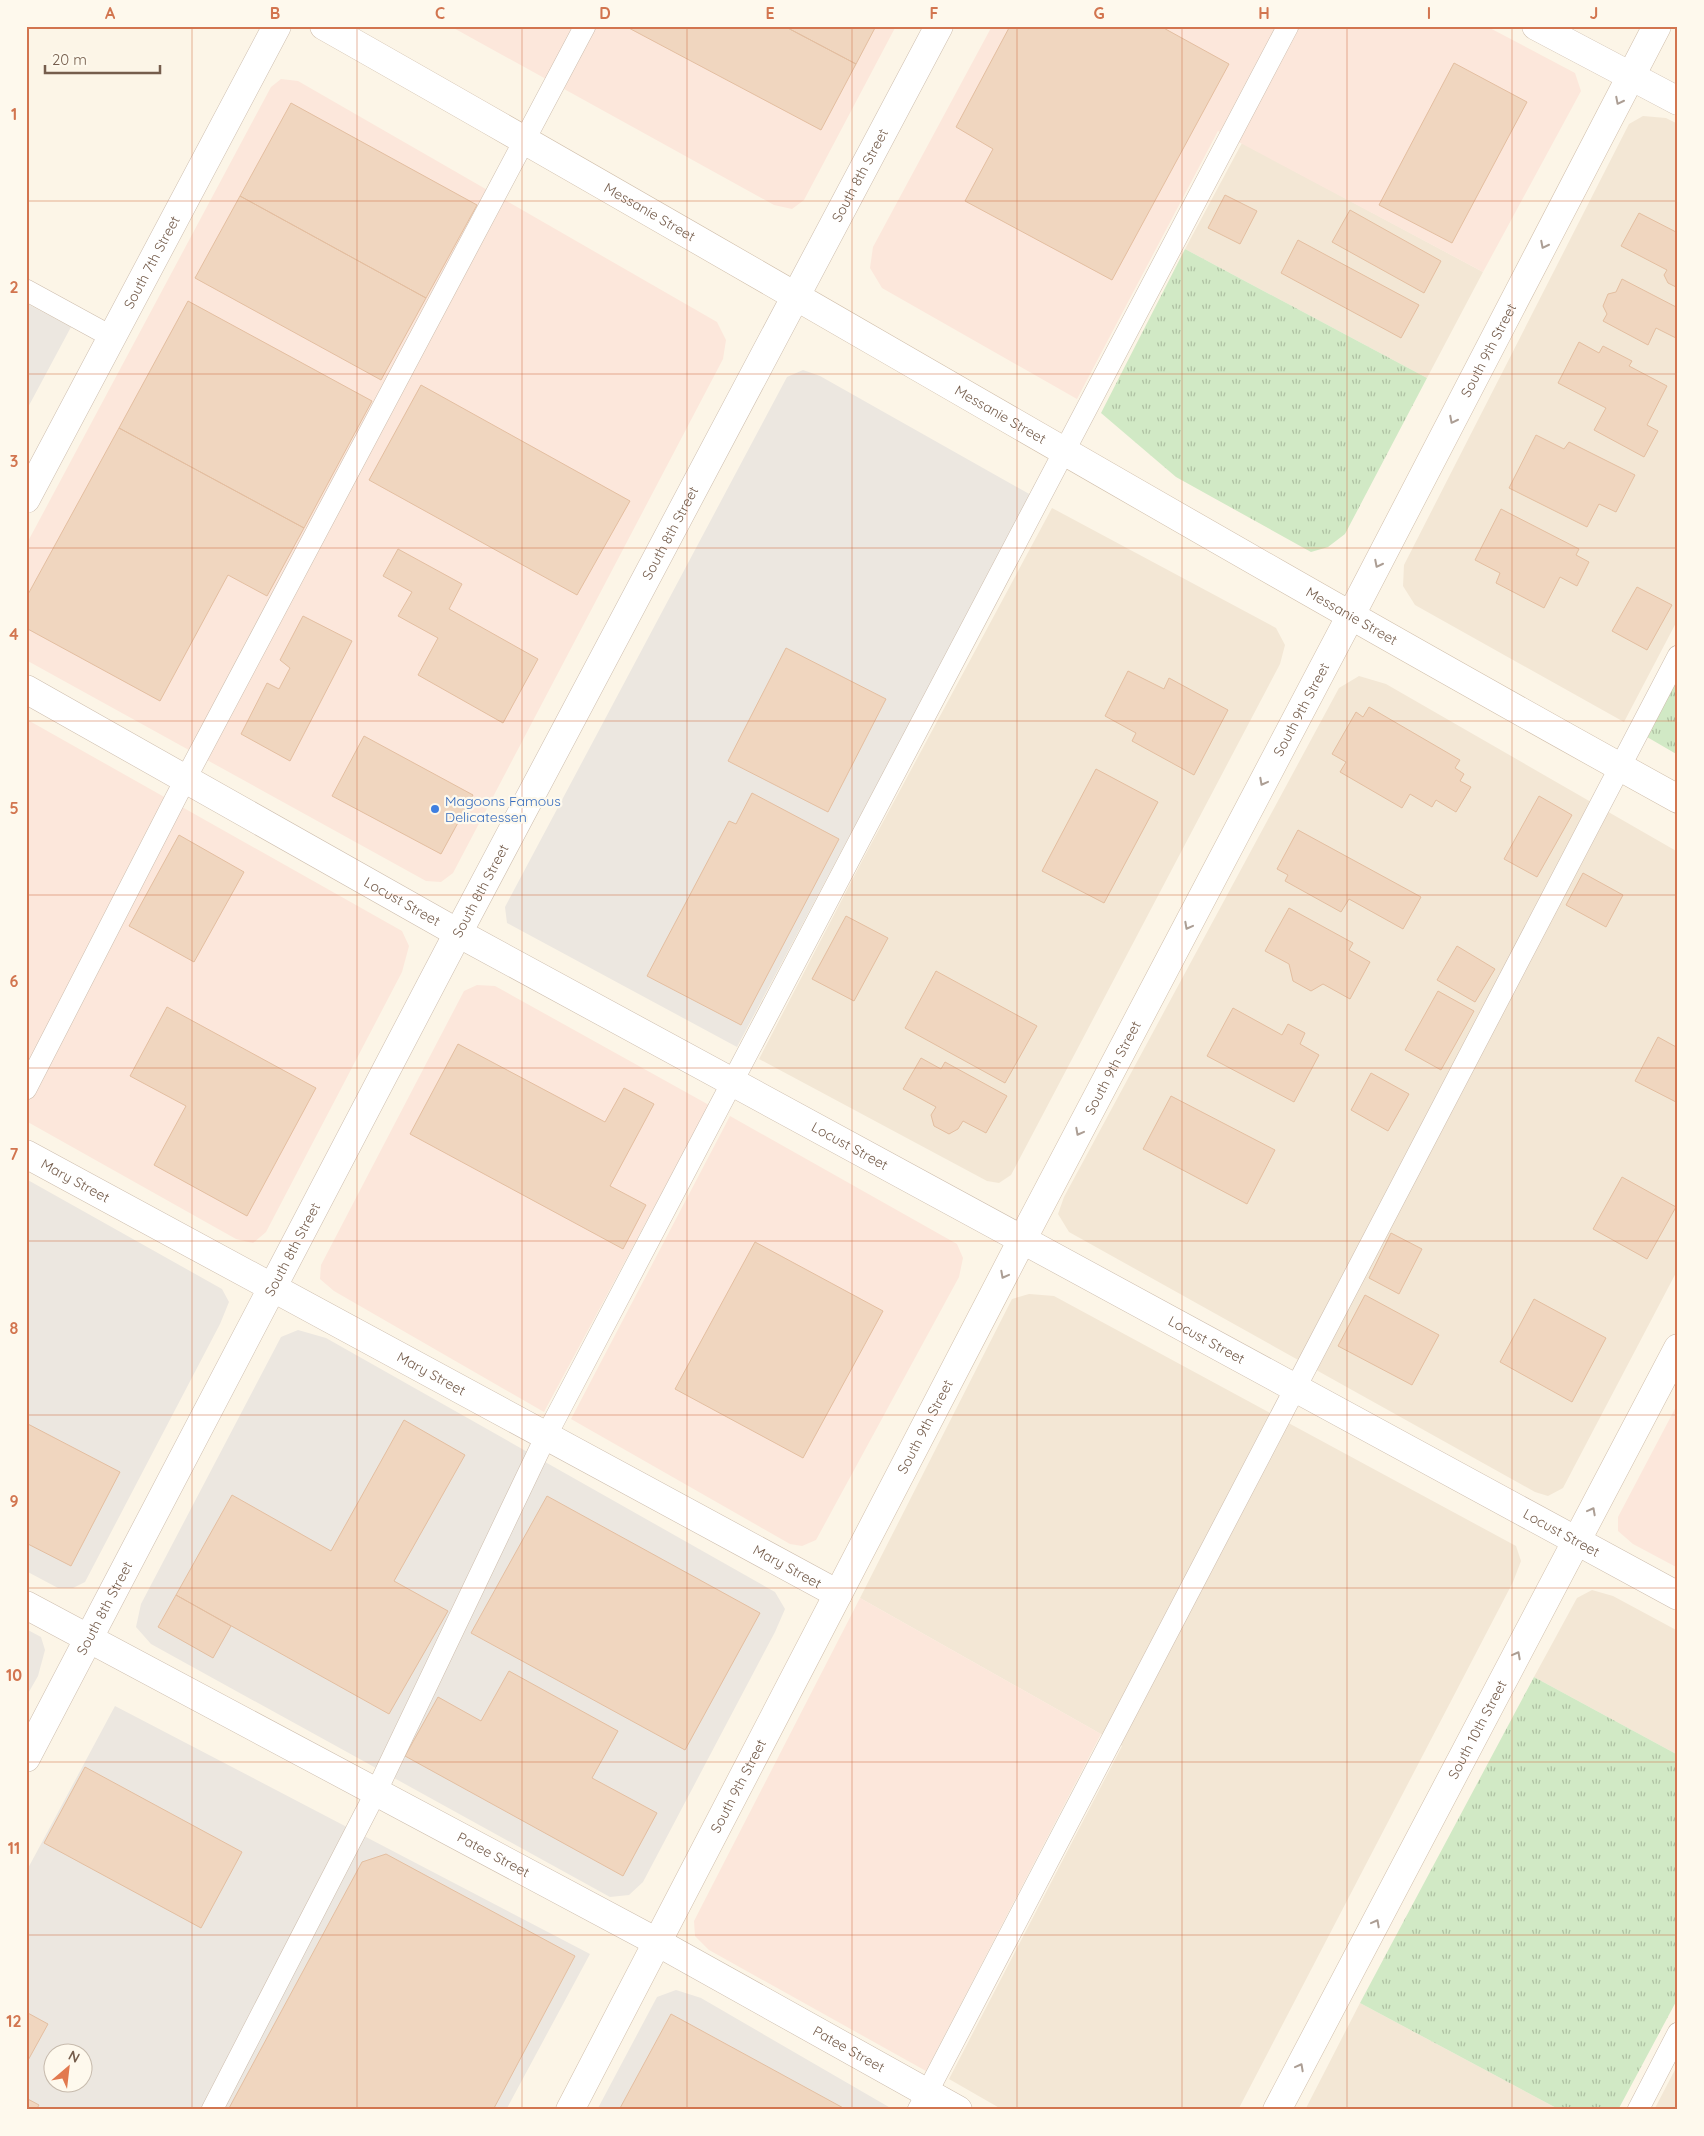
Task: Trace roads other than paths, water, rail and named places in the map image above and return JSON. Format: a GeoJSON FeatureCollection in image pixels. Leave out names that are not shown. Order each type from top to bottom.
{"type":"FeatureCollection","features":[{"type":"Feature","properties":{"kind":"street","name":"South 7th Street"},"geometry":{"type":"LineString","coordinates":[[26,498],[276,26]]}},
{"type":"Feature","properties":{"kind":"street","name":"Messanie Street"},"geometry":{"type":"LineString","coordinates":[[324,26],[526,140],[1064,452],[1678,799]]}},
{"type":"Feature","properties":{"kind":"street","name":"South 8th Street"},"geometry":{"type":"LineString","coordinates":[[26,1758],[458,933],[939,26]]}},
{"type":"Feature","properties":{"kind":"street"},"geometry":{"type":"LineString","coordinates":[[1536,26],[1678,101]]}},
{"type":"Feature","properties":{"kind":"street","name":"South 9th Street"},"geometry":{"type":"LineString","coordinates":[[570,2110],[1022,1240],[1658,26]]}},
{"type":"Feature","properties":{"kind":"street","name":"Locust Street"},"geometry":{"type":"LineString","coordinates":[[26,690],[186,778],[458,933],[1678,1596]]}},
{"type":"Feature","properties":{"kind":"street","name":"Mary Street"},"geometry":{"type":"LineString","coordinates":[[26,1154],[838,1594]]}},
{"type":"Feature","properties":{"kind":"street","name":"South 10th Street"},"geometry":{"type":"LineString","coordinates":[[1277,2110],[1678,1348]]}},
{"type":"Feature","properties":{"kind":"street","name":"Patee Street"},"geometry":{"type":"LineString","coordinates":[[26,1605],[657,1942],[922,2101],[958,2110]]}},
{"type":"Feature","properties":{"kind":"lane"},"geometry":{"type":"LineString","coordinates":[[26,1089],[186,778],[585,26]]}},
{"type":"Feature","properties":{"kind":"lane"},"geometry":{"type":"LineString","coordinates":[[212,2110],[376,1792],[546,1436],[1288,26]]}},
{"type":"Feature","properties":{"kind":"lane"},"geometry":{"type":"LineString","coordinates":[[26,290],[112,337]]}},
{"type":"Feature","properties":{"kind":"lane"},"geometry":{"type":"LineString","coordinates":[[922,2101],[1678,656]]}},
{"type":"Feature","properties":{"kind":"lane"},"geometry":{"type":"LineString","coordinates":[[1638,2110],[1678,2033]]}},
{"type":"Feature","properties":{"kind":"place","name":"Magoons Famous Delicatessen"},"geometry":{"type":"Point","coordinates":[435,809]}}]}
